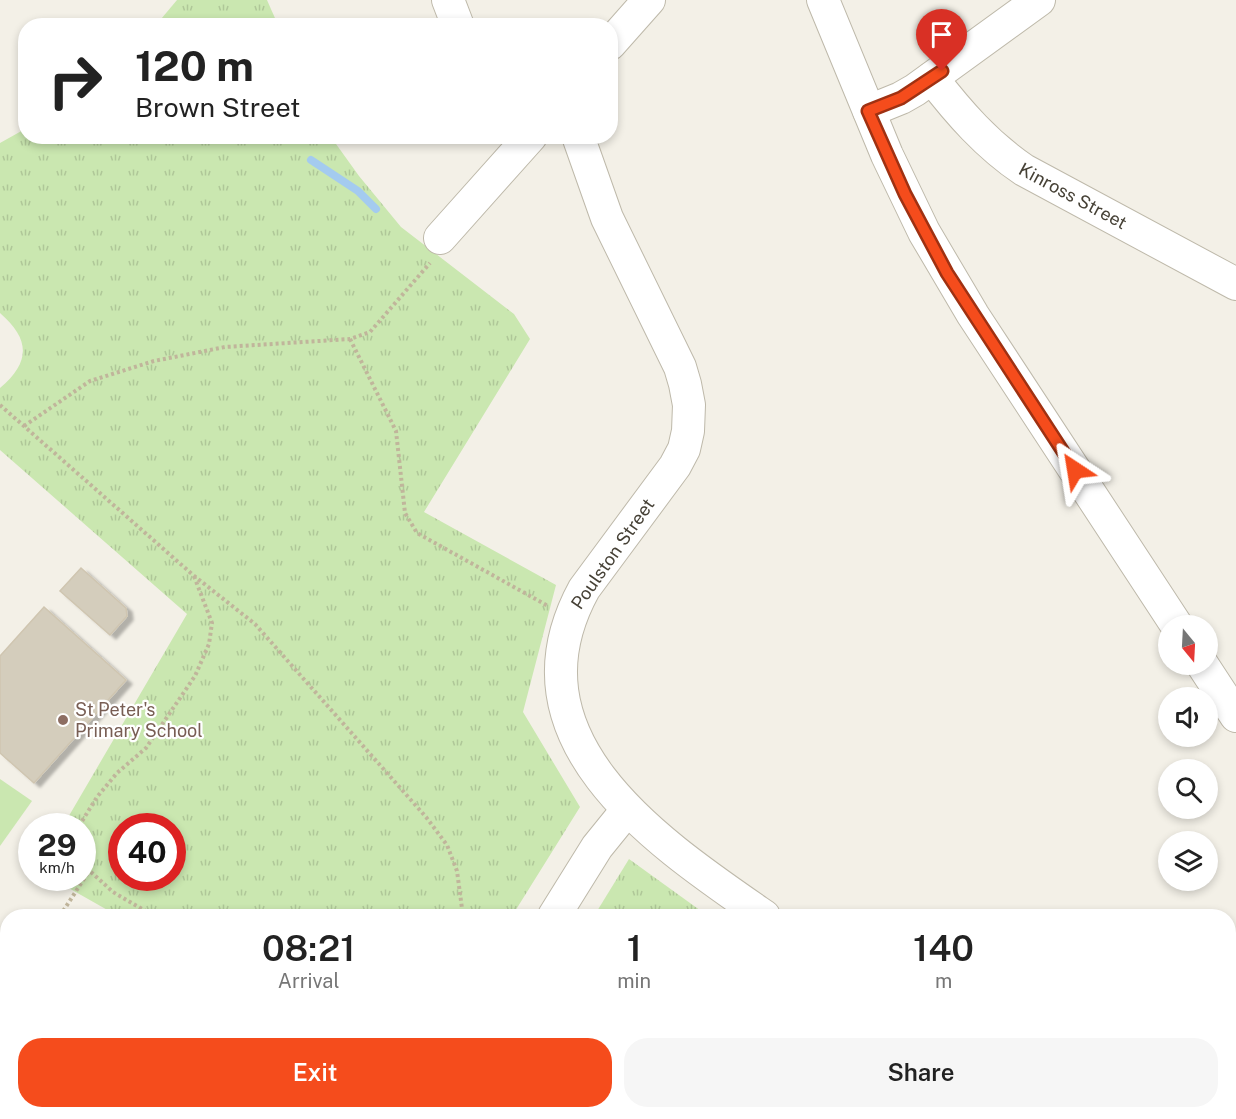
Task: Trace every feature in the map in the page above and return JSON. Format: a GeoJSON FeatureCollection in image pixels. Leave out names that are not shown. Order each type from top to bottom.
{"type":"FeatureCollection","features":[{"type":"Feature","properties":{"kind":"street"},"geometry":{"type":"LineString","coordinates":[[448,0],[455,18]]}},
{"type":"Feature","properties":{"kind":"street"},"geometry":{"type":"LineString","coordinates":[[618,35],[649,0]]}},
{"type":"Feature","properties":{"kind":"street"},"geometry":{"type":"LineString","coordinates":[[823,0],[905,194],[947,273],[1170,615]]}},
{"type":"Feature","properties":{"kind":"street"},"geometry":{"type":"LineString","coordinates":[[868,111],[901,98],[932,78],[1039,0]]}},
{"type":"Feature","properties":{"kind":"street","name":"Kinross Street"},"geometry":{"type":"LineString","coordinates":[[932,78],[982,137],[1024,170],[1236,284]]}},
{"type":"Feature","properties":{"kind":"street"},"geometry":{"type":"LineString","coordinates":[[440,238],[524,144]]}},
{"type":"Feature","properties":{"kind":"street","name":"Poulston Street"},"geometry":{"type":"LineString","coordinates":[[581,144],[619,244],[680,367],[689,405],[688,431],[684,449],[675,466],[584,589],[570,619],[561,651],[563,701],[583,752],[599,778],[627,810],[675,851],[754,909]]}},
{"type":"Feature","properties":{"kind":"street"},"geometry":{"type":"LineString","coordinates":[[1209,675],[1236,716]]}},
{"type":"Feature","properties":{"kind":"street"},"geometry":{"type":"LineString","coordinates":[[558,909],[597,847],[627,810]]}},
{"type":"Feature","properties":{"kind":"path"},"geometry":{"type":"LineString","coordinates":[[24,426],[90,381],[154,361],[225,347],[350,339],[370,332],[438,254],[440,238]]}},
{"type":"Feature","properties":{"kind":"path"},"geometry":{"type":"LineString","coordinates":[[350,339],[396,431],[405,513],[417,533],[570,619]]}},
{"type":"Feature","properties":{"kind":"path"},"geometry":{"type":"LineString","coordinates":[[0,405],[193,575],[255,624],[426,817],[447,844],[457,871],[462,909]]}},
{"type":"Feature","properties":{"kind":"path"},"geometry":{"type":"LineString","coordinates":[[87,813],[117,773],[146,748],[195,676],[209,644],[212,623],[193,575]]}},
{"type":"Feature","properties":{"kind":"path"},"geometry":{"type":"LineString","coordinates":[[96,877],[113,892],[142,909]]}},
{"type":"Feature","properties":{"kind":"path"},"geometry":{"type":"LineString","coordinates":[[65,909],[76,891]]}},
{"type":"Feature","properties":{"kind":"green space"},"geometry":{"type":"Polygon","coordinates":[[[177,0],[267,0],[275,18],[162,18],[177,0]]]}},
{"type":"Feature","properties":{"kind":"green space"},"geometry":{"type":"Polygon","coordinates":[[[18,133],[18,144],[336,144],[401,227],[514,314],[530,339],[424,512],[556,585],[523,712],[580,807],[516,909],[106,909],[74,891],[96,891],[96,813],[71,813],[187,614],[0,450],[0,388],[17,369],[22,360],[23,350],[17,332],[0,313],[0,143],[18,133]]]}},
{"type":"Feature","properties":{"kind":"green space"},"geometry":{"type":"Polygon","coordinates":[[[0,779],[32,801],[23,813],[18,813],[18,821],[0,846],[0,779]]]}},
{"type":"Feature","properties":{"kind":"green space"},"geometry":{"type":"Polygon","coordinates":[[[629,859],[698,909],[598,909],[629,859]]]}},
{"type":"Feature","properties":{"kind":"building"},"geometry":{"type":"Polygon","coordinates":[[[81,568],[126,608],[127,616],[110,635],[60,591],[81,568]]]}},
{"type":"Feature","properties":{"kind":"building"},"geometry":{"type":"Polygon","coordinates":[[[44,607],[126,680],[34,783],[0,753],[0,656],[44,607]]]}},
{"type":"Feature","properties":{"kind":"waterway"},"geometry":{"type":"LineString","coordinates":[[311,160],[358,191],[376,209]]}},
{"type":"Feature","properties":{"kind":"place","name":"St Peter's Primary School"},"geometry":{"type":"Point","coordinates":[63,720]}},
{"type":"Feature","properties":{"kind":"route"},"geometry":{"type":"LineString","coordinates":[[942,71],[901,98],[868,111],[905,194],[947,273],[1075,470]]}}]}
